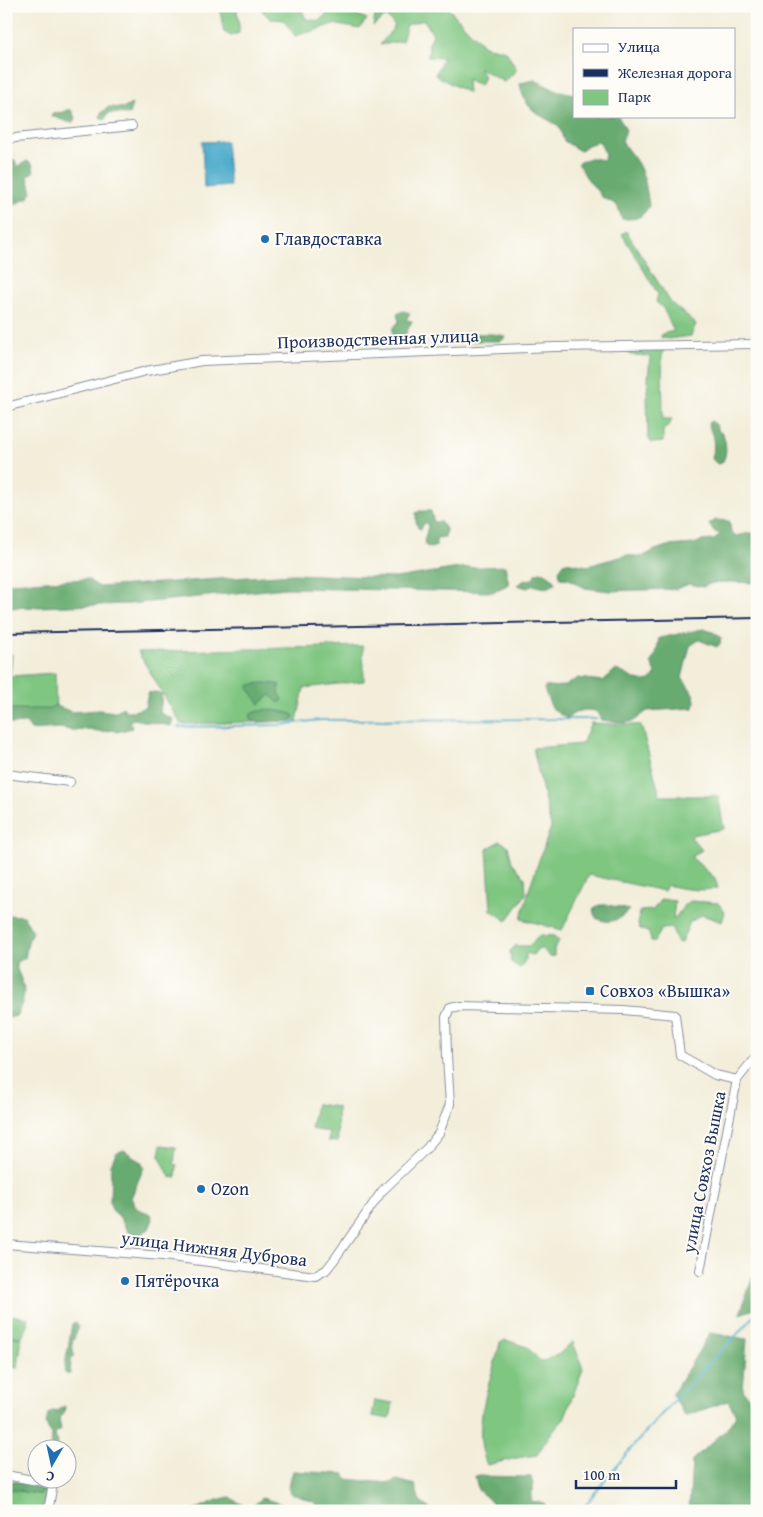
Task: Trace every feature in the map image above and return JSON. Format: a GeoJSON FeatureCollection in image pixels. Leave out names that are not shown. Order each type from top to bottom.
{"type":"FeatureCollection","features":[{"type":"Feature","properties":{"kind":"street"},"geometry":{"type":"LineString","coordinates":[[6,140],[132,126]]}},
{"type":"Feature","properties":{"kind":"street","name":"Производственная улица"},"geometry":{"type":"LineString","coordinates":[[6,407],[146,371],[202,361],[561,347],[757,344]]}},
{"type":"Feature","properties":{"kind":"street"},"geometry":{"type":"LineString","coordinates":[[6,774],[70,782]]}},
{"type":"Feature","properties":{"kind":"street","name":"улица Нижняя Дуброва"},"geometry":{"type":"LineString","coordinates":[[6,1244],[163,1256],[319,1275],[334,1260],[382,1191],[427,1148],[439,1133],[450,1104],[446,1017],[450,1008],[459,1006],[624,1010],[675,1015],[680,1054],[715,1075],[737,1080]]}},
{"type":"Feature","properties":{"kind":"street","name":"улица Совхоз Вышка"},"geometry":{"type":"LineString","coordinates":[[700,1271],[737,1080],[757,1055]]}},
{"type":"Feature","properties":{"kind":"street"},"geometry":{"type":"LineString","coordinates":[[6,1475],[53,1484],[48,1511]]}},
{"type":"Feature","properties":{"kind":"green space"},"geometry":{"type":"Polygon","coordinates":[[[219,6],[236,6],[239,33],[231,36],[224,32],[219,6]]]}},
{"type":"Feature","properties":{"kind":"green space"},"geometry":{"type":"Polygon","coordinates":[[[262,6],[300,6],[306,19],[319,21],[337,9],[347,10],[367,19],[360,29],[333,24],[295,36],[284,20],[271,19],[263,12],[262,6]]]}},
{"type":"Feature","properties":{"kind":"green space"},"geometry":{"type":"Polygon","coordinates":[[[377,6],[446,6],[484,46],[506,51],[517,70],[504,82],[479,68],[484,77],[480,86],[467,79],[468,93],[435,75],[443,58],[428,57],[429,44],[433,34],[424,20],[407,25],[402,41],[380,45],[395,26],[386,16],[373,26],[377,6]]]}},
{"type":"Feature","properties":{"kind":"green space"},"geometry":{"type":"Polygon","coordinates":[[[535,80],[555,90],[573,94],[573,118],[619,118],[626,130],[622,141],[638,164],[645,182],[649,206],[644,214],[635,218],[622,219],[617,205],[602,197],[586,177],[578,163],[590,158],[604,160],[605,153],[599,141],[588,145],[580,151],[564,141],[559,126],[538,114],[528,105],[520,83],[535,80]]]}},
{"type":"Feature","properties":{"kind":"green space"},"geometry":{"type":"Polygon","coordinates":[[[132,104],[129,114],[109,113],[104,120],[100,117],[101,113],[109,107],[124,108],[132,104]]]}},
{"type":"Feature","properties":{"kind":"green space"},"geometry":{"type":"Polygon","coordinates":[[[69,109],[75,118],[73,122],[51,116],[53,113],[64,112],[69,109]]]}},
{"type":"Feature","properties":{"kind":"green space"},"geometry":{"type":"Polygon","coordinates":[[[12,159],[15,160],[17,167],[27,161],[32,164],[34,171],[28,177],[32,192],[29,197],[11,205],[6,201],[6,162],[12,159]]]}},
{"type":"Feature","properties":{"kind":"green space"},"geometry":{"type":"Polygon","coordinates":[[[626,231],[671,303],[696,324],[691,336],[669,339],[661,338],[662,334],[674,331],[663,308],[656,302],[658,294],[622,234],[626,231]]]}},
{"type":"Feature","properties":{"kind":"green space"},"geometry":{"type":"Polygon","coordinates":[[[403,311],[410,313],[406,320],[412,321],[406,333],[406,342],[402,343],[394,341],[392,336],[393,327],[399,322],[397,314],[403,311]]]}},
{"type":"Feature","properties":{"kind":"green space"},"geometry":{"type":"Polygon","coordinates":[[[464,333],[502,335],[506,337],[501,341],[466,341],[464,333]]]}},
{"type":"Feature","properties":{"kind":"green space"},"geometry":{"type":"Polygon","coordinates":[[[632,348],[664,349],[662,355],[663,419],[672,419],[669,426],[663,430],[663,442],[651,443],[648,437],[647,392],[650,356],[630,355],[627,351],[632,348]]]}},
{"type":"Feature","properties":{"kind":"green space"},"geometry":{"type":"Polygon","coordinates":[[[710,421],[723,434],[726,452],[722,463],[717,464],[712,459],[714,445],[708,424],[710,421]]]}},
{"type":"Feature","properties":{"kind":"green space"},"geometry":{"type":"Polygon","coordinates":[[[431,511],[434,522],[441,522],[446,529],[445,537],[436,538],[436,546],[431,548],[426,546],[424,542],[428,526],[425,522],[421,529],[418,528],[416,522],[416,513],[431,511]]]}},
{"type":"Feature","properties":{"kind":"green space"},"geometry":{"type":"Polygon","coordinates":[[[716,520],[729,521],[731,531],[735,536],[757,532],[757,583],[712,583],[703,587],[689,584],[676,589],[609,591],[585,588],[569,579],[560,578],[559,570],[565,562],[587,566],[627,555],[642,557],[667,546],[714,540],[720,534],[713,531],[709,524],[716,520]]]}},
{"type":"Feature","properties":{"kind":"green space"},"geometry":{"type":"Polygon","coordinates":[[[505,566],[509,584],[493,592],[286,588],[130,604],[6,608],[6,583],[87,579],[99,587],[293,574],[396,578],[459,568],[505,566]]]}},
{"type":"Feature","properties":{"kind":"green space"},"geometry":{"type":"Polygon","coordinates":[[[540,572],[554,579],[555,584],[547,587],[534,585],[527,588],[517,585],[525,580],[533,579],[535,574],[540,572]]]}},
{"type":"Feature","properties":{"kind":"green space"},"geometry":{"type":"Polygon","coordinates":[[[703,629],[713,632],[721,638],[720,644],[717,647],[699,640],[690,646],[682,678],[694,696],[694,708],[647,711],[634,721],[625,723],[601,720],[596,711],[591,710],[575,713],[567,718],[554,710],[550,704],[544,689],[545,687],[565,686],[578,678],[603,681],[615,670],[641,681],[651,679],[656,674],[651,662],[656,654],[659,638],[703,629]]]}},
{"type":"Feature","properties":{"kind":"green space"},"geometry":{"type":"Polygon","coordinates":[[[363,646],[364,681],[304,688],[297,721],[181,724],[138,652],[363,646]]]}},
{"type":"Feature","properties":{"kind":"green space"},"geometry":{"type":"Polygon","coordinates":[[[6,654],[12,654],[10,676],[55,673],[56,714],[6,717],[6,654]]]}},
{"type":"Feature","properties":{"kind":"green space"},"geometry":{"type":"Polygon","coordinates":[[[262,683],[279,684],[279,692],[283,700],[279,703],[270,695],[260,704],[248,688],[250,685],[262,683]]]}},
{"type":"Feature","properties":{"kind":"green space"},"geometry":{"type":"Polygon","coordinates":[[[156,692],[162,694],[160,713],[173,719],[171,726],[133,719],[130,721],[132,728],[117,732],[113,730],[102,732],[90,729],[75,731],[60,728],[31,730],[26,723],[11,724],[6,719],[6,711],[9,709],[50,709],[54,705],[72,712],[99,710],[115,712],[123,707],[125,711],[134,711],[145,707],[148,693],[156,692]]]}},
{"type":"Feature","properties":{"kind":"green space"},"geometry":{"type":"Polygon","coordinates":[[[268,709],[289,713],[294,716],[293,719],[289,721],[258,722],[253,721],[250,716],[252,713],[268,709]]]}},
{"type":"Feature","properties":{"kind":"green space"},"geometry":{"type":"Polygon","coordinates":[[[591,723],[641,725],[660,796],[718,796],[724,829],[692,835],[691,837],[702,850],[691,857],[715,878],[718,888],[692,890],[667,885],[664,891],[589,875],[562,930],[521,919],[531,883],[551,827],[533,748],[582,744],[591,723]]]}},
{"type":"Feature","properties":{"kind":"green space"},"geometry":{"type":"Polygon","coordinates":[[[500,841],[508,846],[512,862],[525,878],[526,894],[507,921],[491,910],[487,849],[500,841]]]}},
{"type":"Feature","properties":{"kind":"green space"},"geometry":{"type":"Polygon","coordinates":[[[661,899],[675,901],[673,918],[676,917],[685,904],[691,901],[718,903],[725,912],[722,922],[702,915],[690,922],[681,943],[677,942],[672,928],[662,929],[655,941],[651,941],[649,933],[639,928],[640,911],[653,910],[661,899]]]}},
{"type":"Feature","properties":{"kind":"green space"},"geometry":{"type":"Polygon","coordinates":[[[599,905],[609,905],[629,910],[618,919],[606,921],[596,918],[593,910],[599,905]]]}},
{"type":"Feature","properties":{"kind":"green space"},"geometry":{"type":"Polygon","coordinates":[[[6,915],[24,916],[33,930],[29,938],[25,958],[16,962],[24,989],[23,1001],[16,1016],[6,1019],[6,915]]]}},
{"type":"Feature","properties":{"kind":"green space"},"geometry":{"type":"Polygon","coordinates":[[[540,935],[554,936],[559,941],[554,949],[554,956],[550,957],[542,949],[537,949],[533,955],[526,953],[526,959],[520,968],[511,962],[510,951],[515,946],[530,946],[540,935]]]}},
{"type":"Feature","properties":{"kind":"green space"},"geometry":{"type":"Polygon","coordinates":[[[316,1104],[337,1107],[338,1142],[328,1141],[329,1132],[311,1129],[316,1104]]]}},
{"type":"Feature","properties":{"kind":"green space"},"geometry":{"type":"Polygon","coordinates":[[[161,1145],[176,1147],[174,1164],[177,1165],[176,1178],[170,1177],[159,1155],[161,1145]]]}},
{"type":"Feature","properties":{"kind":"green space"},"geometry":{"type":"Polygon","coordinates":[[[124,1150],[140,1161],[144,1167],[131,1198],[138,1209],[151,1214],[153,1219],[149,1229],[139,1235],[128,1232],[119,1216],[112,1210],[110,1202],[111,1164],[116,1153],[124,1150]]]}},
{"type":"Feature","properties":{"kind":"green space"},"geometry":{"type":"Polygon","coordinates":[[[757,1264],[757,1320],[754,1309],[740,1314],[757,1264]]]}},
{"type":"Feature","properties":{"kind":"green space"},"geometry":{"type":"Polygon","coordinates":[[[10,1315],[28,1318],[22,1337],[7,1335],[10,1315]]]}},
{"type":"Feature","properties":{"kind":"green space"},"geometry":{"type":"Polygon","coordinates":[[[76,1322],[79,1327],[72,1343],[74,1356],[71,1359],[70,1374],[66,1374],[64,1371],[72,1324],[76,1322]]]}},
{"type":"Feature","properties":{"kind":"green space"},"geometry":{"type":"Polygon","coordinates":[[[710,1333],[747,1339],[743,1390],[757,1409],[757,1511],[689,1511],[692,1460],[726,1430],[736,1415],[728,1401],[685,1416],[672,1395],[710,1333]]]}},
{"type":"Feature","properties":{"kind":"green space"},"geometry":{"type":"Polygon","coordinates":[[[6,1336],[22,1338],[18,1368],[6,1366],[6,1336]]]}},
{"type":"Feature","properties":{"kind":"green space"},"geometry":{"type":"Polygon","coordinates":[[[506,1340],[527,1347],[541,1362],[559,1354],[573,1342],[583,1369],[564,1419],[549,1436],[537,1455],[487,1465],[482,1450],[481,1420],[487,1388],[500,1343],[506,1340]]]}},
{"type":"Feature","properties":{"kind":"green space"},"geometry":{"type":"Polygon","coordinates":[[[375,1400],[393,1403],[390,1419],[372,1416],[375,1400]]]}},
{"type":"Feature","properties":{"kind":"green space"},"geometry":{"type":"Polygon","coordinates":[[[65,1406],[64,1414],[59,1419],[61,1430],[55,1434],[56,1440],[52,1440],[52,1435],[46,1425],[48,1414],[52,1411],[58,1412],[60,1408],[65,1406]]]}},
{"type":"Feature","properties":{"kind":"green space"},"geometry":{"type":"Polygon","coordinates":[[[293,1471],[345,1474],[346,1479],[389,1483],[397,1480],[415,1485],[420,1502],[428,1507],[430,1511],[320,1511],[314,1502],[290,1493],[288,1487],[293,1471]]]}},
{"type":"Feature","properties":{"kind":"green space"},"geometry":{"type":"Polygon","coordinates":[[[475,1476],[531,1477],[533,1485],[531,1501],[544,1503],[549,1511],[487,1511],[493,1503],[478,1490],[475,1476]]]}},
{"type":"Feature","properties":{"kind":"green space"},"geometry":{"type":"Polygon","coordinates":[[[6,1480],[28,1484],[28,1490],[44,1491],[38,1494],[6,1489],[6,1480]]]}},
{"type":"Feature","properties":{"kind":"green space"},"geometry":{"type":"Polygon","coordinates":[[[6,1489],[38,1494],[46,1492],[43,1511],[6,1511],[6,1489]]]}},
{"type":"Feature","properties":{"kind":"green space"},"geometry":{"type":"Polygon","coordinates":[[[229,1497],[250,1509],[262,1498],[298,1511],[192,1511],[229,1497]]]}},
{"type":"Feature","properties":{"kind":"water"},"geometry":{"type":"Polygon","coordinates":[[[226,141],[230,186],[204,188],[202,142],[226,141]]]}},
{"type":"Feature","properties":{"kind":"waterway"},"geometry":{"type":"LineString","coordinates":[[178,727],[280,725],[320,720],[596,719]]}},
{"type":"Feature","properties":{"kind":"waterway"},"geometry":{"type":"LineString","coordinates":[[581,1511],[641,1437],[757,1312]]}},
{"type":"Feature","properties":{"kind":"railway"},"geometry":{"type":"LineString","coordinates":[[6,633],[757,618]]}},
{"type":"Feature","properties":{"kind":"place","name":"Главдоставка"},"geometry":{"type":"Point","coordinates":[265,239]}},
{"type":"Feature","properties":{"kind":"place","name":"Совхоз «Вышка»"},"geometry":{"type":"Point","coordinates":[590,991]}},
{"type":"Feature","properties":{"kind":"place","name":"Ozon"},"geometry":{"type":"Point","coordinates":[201,1189]}},
{"type":"Feature","properties":{"kind":"place","name":"Пятёрочка"},"geometry":{"type":"Point","coordinates":[125,1281]}}]}
